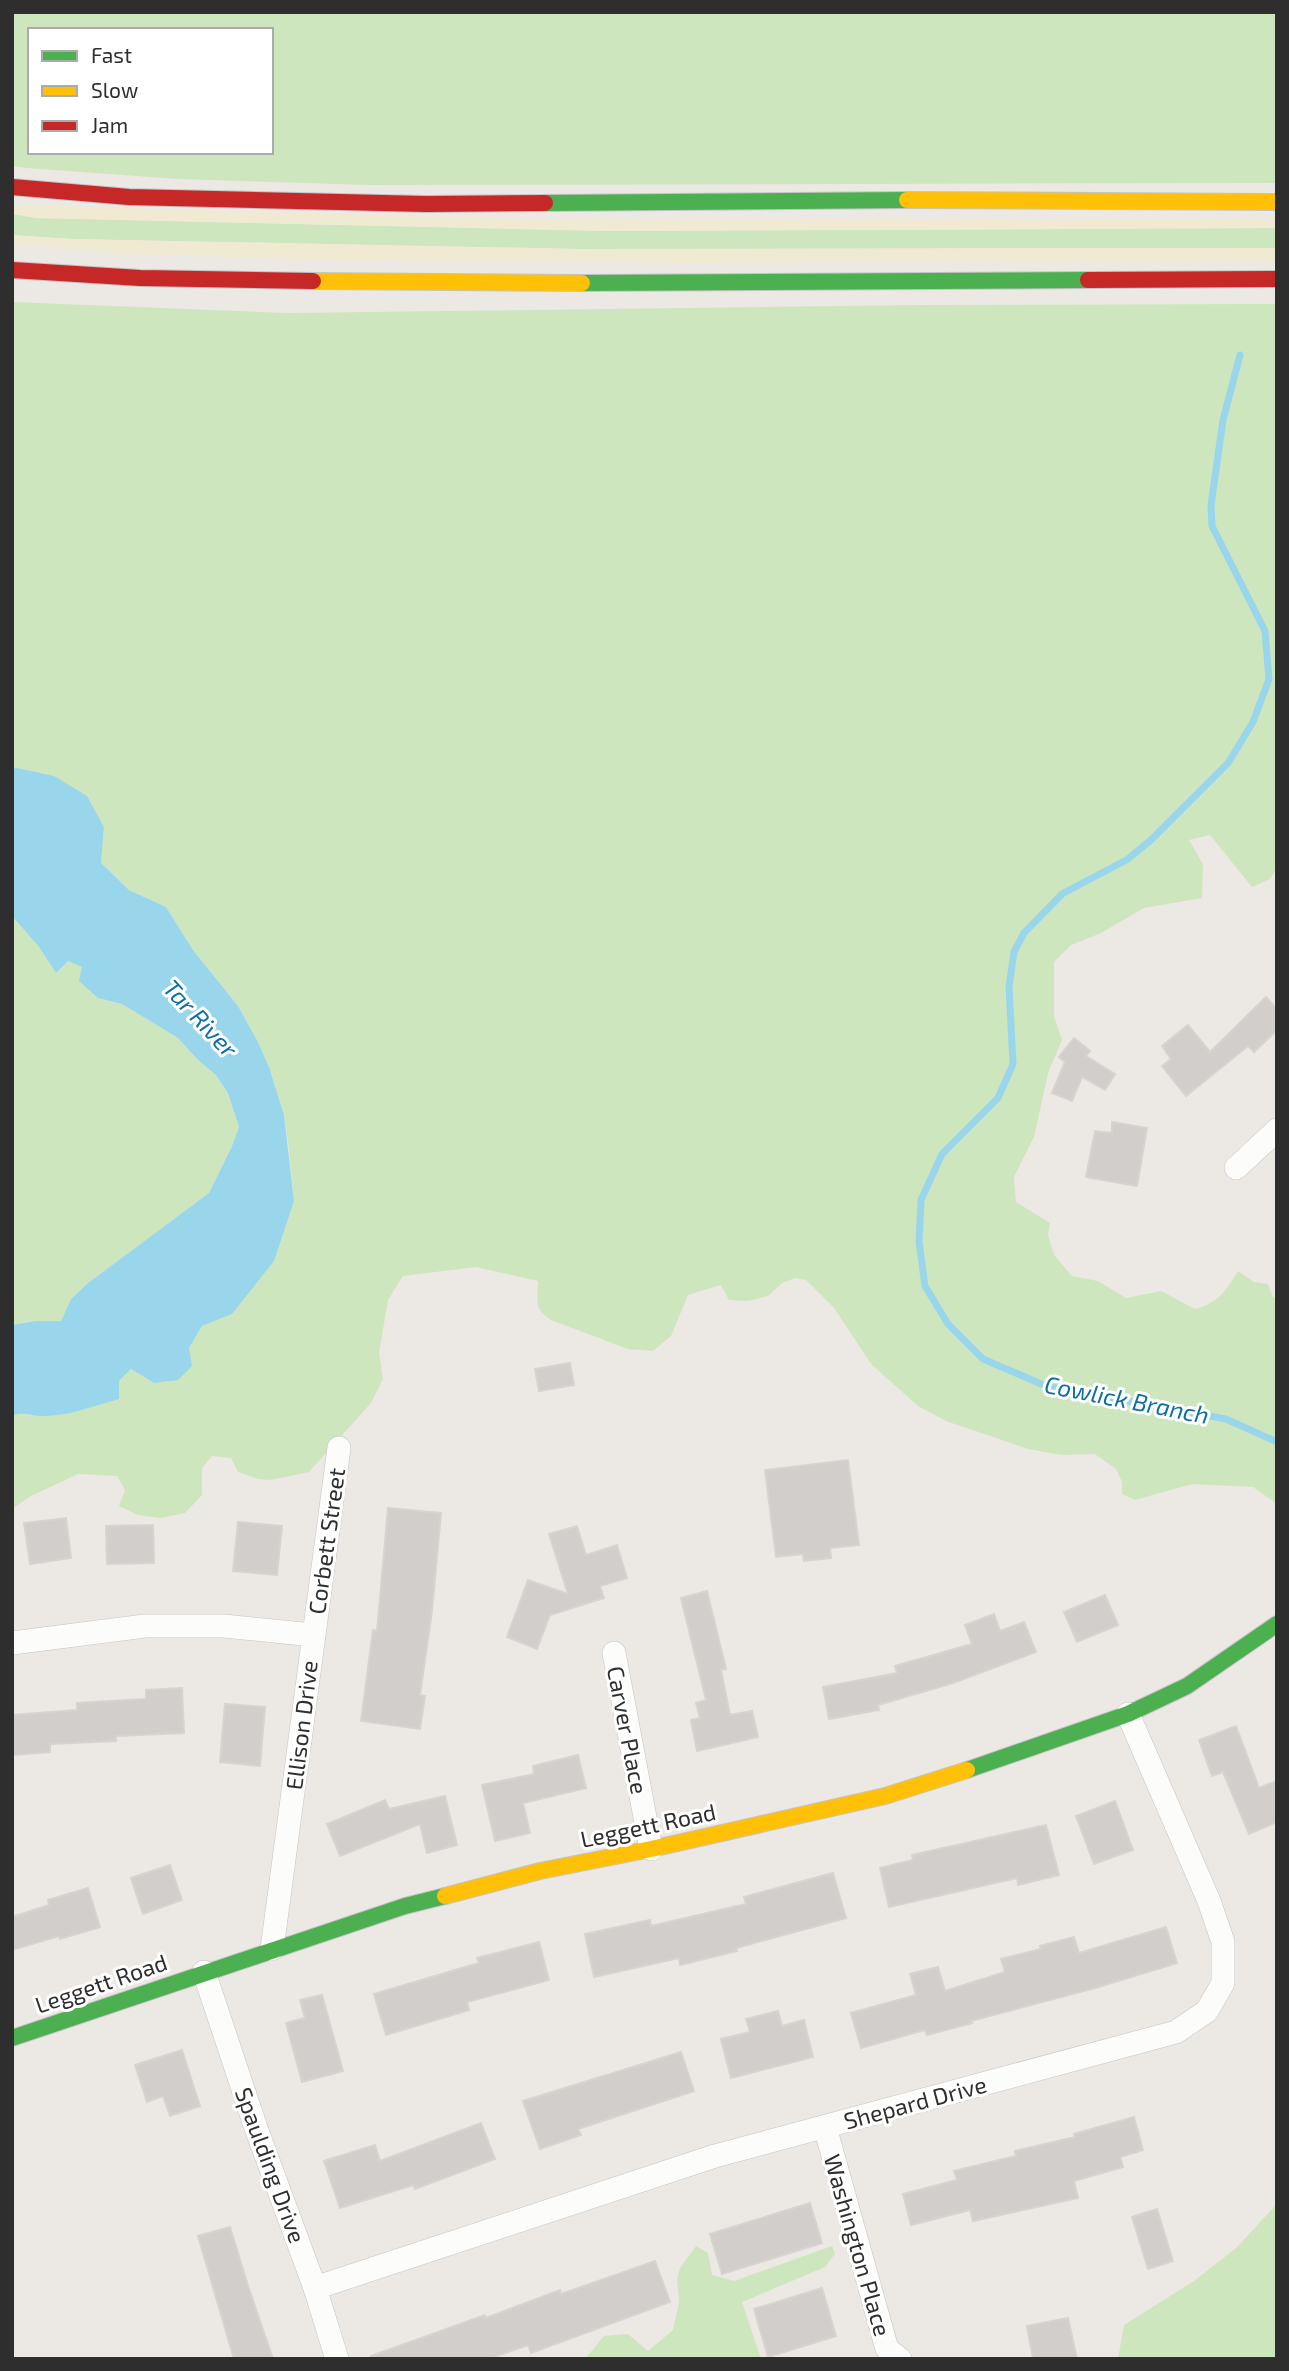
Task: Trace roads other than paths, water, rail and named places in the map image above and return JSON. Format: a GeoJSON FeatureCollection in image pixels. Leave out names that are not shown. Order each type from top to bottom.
{"type":"FeatureCollection","features":[{"type":"Feature","properties":{"kind":"main road"},"geometry":{"type":"LineString","coordinates":[[12,187],[129,197],[426,204],[796,200],[1277,202]]}},
{"type":"Feature","properties":{"kind":"main road"},"geometry":{"type":"LineString","coordinates":[[12,271],[140,278],[469,284],[1277,279]]}},
{"type":"Feature","properties":{"kind":"main road","name":"Leggett Road"},"geometry":{"type":"LineString","coordinates":[[12,2038],[405,1906],[540,1871],[885,1796],[1016,1754],[1128,1714],[1187,1686],[1277,1624]]}},
{"type":"Feature","properties":{"kind":"street"},"geometry":{"type":"LineString","coordinates":[[1236,1168],[1277,1130]]}},
{"type":"Feature","properties":{"kind":"street","name":"Corbett Street"},"geometry":{"type":"LineString","coordinates":[[313,1634],[338,1448]]}},
{"type":"Feature","properties":{"kind":"street","name":"Ellison Drive"},"geometry":{"type":"LineString","coordinates":[[12,1643],[145,1626],[224,1626],[313,1634],[272,1949]]}},
{"type":"Feature","properties":{"kind":"street","name":"Carver Place"},"geometry":{"type":"LineString","coordinates":[[614,1653],[650,1849]]}},
{"type":"Feature","properties":{"kind":"street","name":"Shepard Drive"},"geometry":{"type":"LineString","coordinates":[[315,2288],[715,2155],[1177,2032],[1207,2011],[1223,1983],[1223,1942],[1209,1901],[1128,1714]]}},
{"type":"Feature","properties":{"kind":"street","name":"Spaulding Drive"},"geometry":{"type":"LineString","coordinates":[[204,1972],[257,2131],[315,2288],[337,2359]]}},
{"type":"Feature","properties":{"kind":"street","name":"Washington Place"},"geometry":{"type":"LineString","coordinates":[[825,2127],[887,2349],[900,2359]]}},
{"type":"Feature","properties":{"kind":"water","name":"Tar River"},"geometry":{"type":"Polygon","coordinates":[[[12,769],[54,776],[87,796],[104,827],[101,863],[129,890],[166,907],[193,950],[238,1006],[269,1067],[284,1115],[294,1201],[274,1261],[232,1314],[202,1326],[189,1348],[192,1366],[178,1380],[154,1383],[131,1369],[119,1381],[119,1399],[50,1416],[12,1416],[12,1325],[61,1321],[71,1299],[88,1283],[209,1193],[239,1127],[228,1093],[216,1075],[178,1038],[122,1004],[98,998],[79,981],[82,967],[68,961],[56,973],[39,947],[12,916],[12,769]]]}},
{"type":"Feature","properties":{"kind":"waterway","name":"Cowlick Branch"},"geometry":{"type":"LineString","coordinates":[[1240,355],[1223,420],[1211,505],[1212,526],[1265,631],[1269,679],[1253,722],[1228,763],[1151,840],[1128,859],[1062,894],[1024,933],[1014,952],[1009,987],[1013,1064],[998,1098],[942,1154],[921,1200],[919,1242],[925,1286],[948,1324],[983,1359],[1046,1386],[1226,1419],[1277,1442]]}}]}
